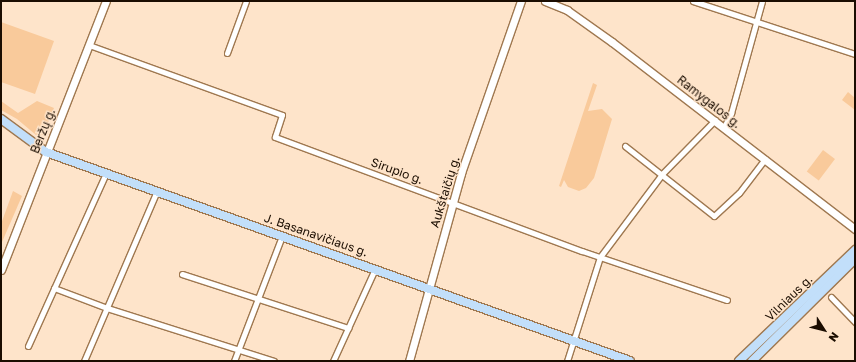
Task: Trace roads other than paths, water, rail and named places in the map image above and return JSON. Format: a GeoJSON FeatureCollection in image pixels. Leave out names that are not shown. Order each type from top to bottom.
{"type":"FeatureCollection","features":[{"type":"Feature","properties":{"kind":"highway","name":"J. Basanavičiaus g."},"geometry":{"type":"LineString","coordinates":[[1,119],[46,152],[428,287],[630,361]]}},
{"type":"Feature","properties":{"kind":"highway","name":"Vilniaus g."},"geometry":{"type":"LineString","coordinates":[[739,361],[855,250]]}},
{"type":"Feature","properties":{"kind":"highway","name":"Vilniaus g."},"geometry":{"type":"LineString","coordinates":[[752,361],[855,259]]}},
{"type":"Feature","properties":{"kind":"main road","name":"Beržų g."},"geometry":{"type":"LineString","coordinates":[[1,270],[106,1]]}},
{"type":"Feature","properties":{"kind":"main road","name":"Aukštaičių g."},"geometry":{"type":"LineString","coordinates":[[409,361],[452,202],[521,1]]}},
{"type":"Feature","properties":{"kind":"main road","name":"Ramygalos g."},"geometry":{"type":"LineString","coordinates":[[545,1],[574,14],[715,120],[855,229]]}},
{"type":"Feature","properties":{"kind":"street"},"geometry":{"type":"LineString","coordinates":[[227,53],[246,1]]}},
{"type":"Feature","properties":{"kind":"street"},"geometry":{"type":"LineString","coordinates":[[693,1],[855,54]]}},
{"type":"Feature","properties":{"kind":"street"},"geometry":{"type":"LineString","coordinates":[[724,127],[731,113],[762,1]]}},
{"type":"Feature","properties":{"kind":"street","name":"Sirupio g."},"geometry":{"type":"LineString","coordinates":[[89,45],[282,115],[275,137],[600,257],[727,300]]}},
{"type":"Feature","properties":{"kind":"street"},"geometry":{"type":"LineString","coordinates":[[567,361],[600,257],[662,174],[715,120]]}},
{"type":"Feature","properties":{"kind":"street"},"geometry":{"type":"LineString","coordinates":[[625,146],[716,216],[739,193],[765,159]]}},
{"type":"Feature","properties":{"kind":"street"},"geometry":{"type":"LineString","coordinates":[[28,346],[106,173]]}},
{"type":"Feature","properties":{"kind":"street"},"geometry":{"type":"LineString","coordinates":[[84,361],[156,191]]}},
{"type":"Feature","properties":{"kind":"street"},"geometry":{"type":"LineString","coordinates":[[234,361],[282,236]]}},
{"type":"Feature","properties":{"kind":"street"},"geometry":{"type":"LineString","coordinates":[[334,361],[375,269]]}},
{"type":"Feature","properties":{"kind":"street"},"geometry":{"type":"LineString","coordinates":[[182,274],[348,328]]}},
{"type":"Feature","properties":{"kind":"street"},"geometry":{"type":"LineString","coordinates":[[54,288],[107,308],[274,361]]}},
{"type":"Feature","properties":{"kind":"street"},"geometry":{"type":"LineString","coordinates":[[831,297],[855,322]]}}]}
